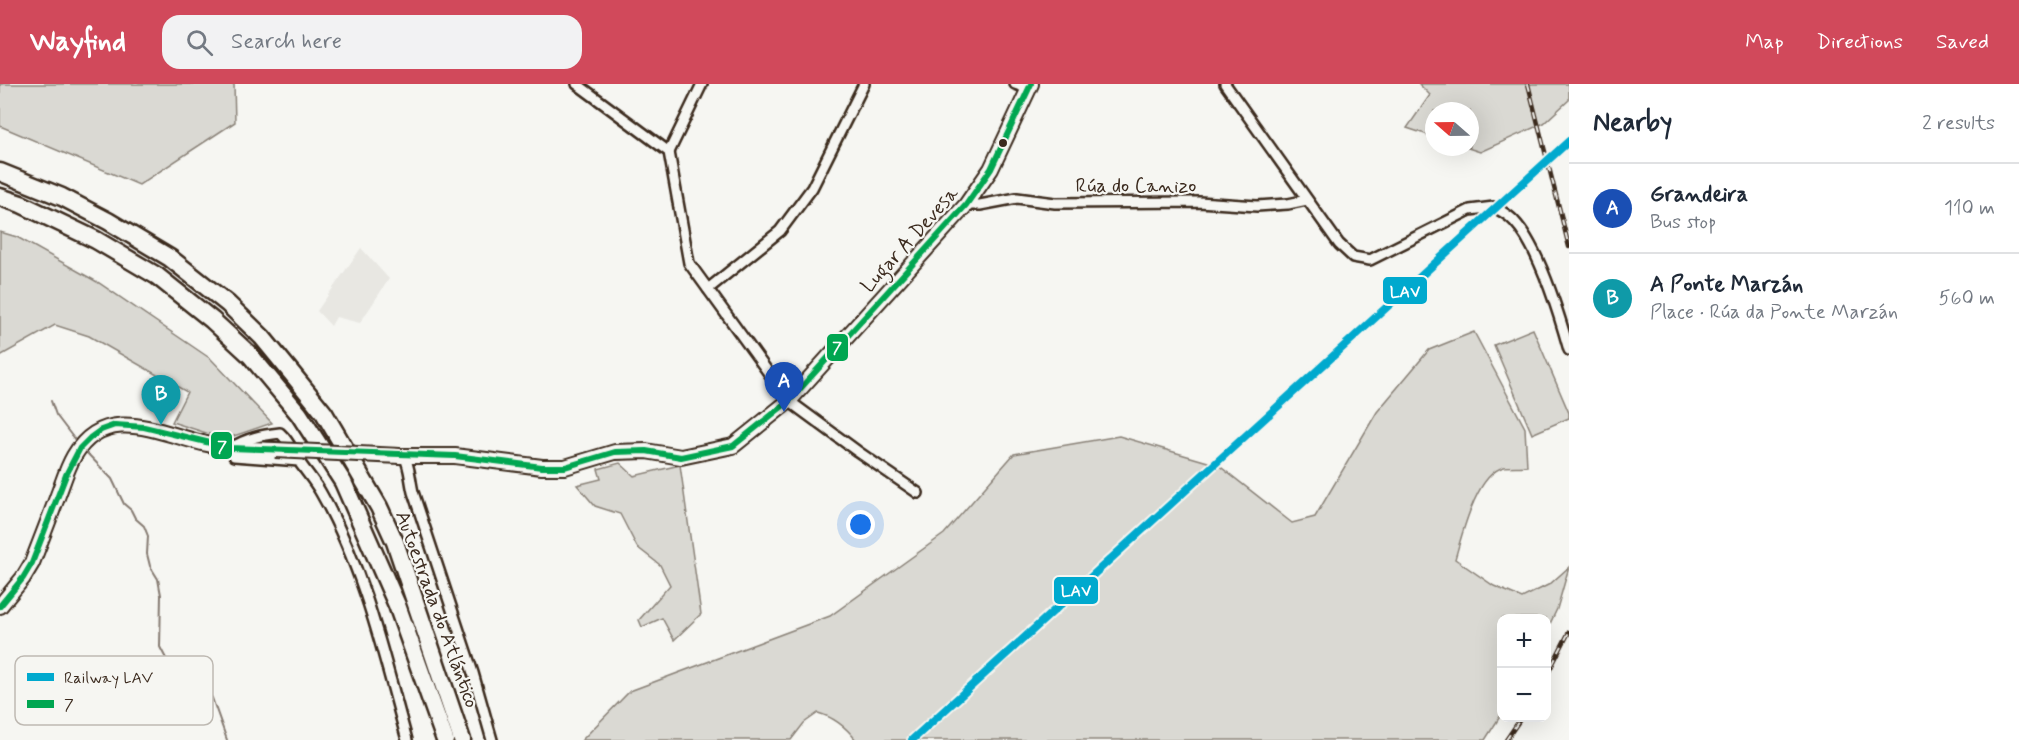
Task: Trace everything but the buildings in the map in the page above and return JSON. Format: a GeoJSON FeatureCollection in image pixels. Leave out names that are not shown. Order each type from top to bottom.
{"type":"FeatureCollection","features":[{"type":"Feature","properties":{"kind":"highway","name":"Autoestrada do Atlántico"},"geometry":{"type":"LineString","coordinates":[[0,172],[62,197],[170,258],[228,304],[262,337],[324,412],[379,507],[396,542],[462,740]]}},
{"type":"Feature","properties":{"kind":"highway","name":"Autoestrada do Atlántico"},"geometry":{"type":"LineString","coordinates":[[0,197],[21,204],[96,240],[157,276],[212,320],[250,355],[299,414],[343,482],[397,605],[445,740]]}},
{"type":"Feature","properties":{"kind":"highway"},"geometry":{"type":"LineString","coordinates":[[397,605],[402,642],[433,740]]}},
{"type":"Feature","properties":{"kind":"street"},"geometry":{"type":"LineString","coordinates":[[577,84],[669,152]]}},
{"type":"Feature","properties":{"kind":"street"},"geometry":{"type":"LineString","coordinates":[[702,84],[669,152],[689,262],[789,401],[918,493]]}},
{"type":"Feature","properties":{"kind":"street"},"geometry":{"type":"LineString","coordinates":[[708,289],[780,231],[812,188],[864,84]]}},
{"type":"Feature","properties":{"kind":"street"},"geometry":{"type":"LineString","coordinates":[[1015,84],[1030,86]]}},
{"type":"Feature","properties":{"kind":"street"},"geometry":{"type":"LineString","coordinates":[[1225,84],[1339,244],[1353,257],[1370,261],[1470,210],[1494,207],[1512,219],[1528,239],[1540,266],[1569,350]]}},
{"type":"Feature","properties":{"kind":"street","name":"Lugar A Devesa"},"geometry":{"type":"LineString","coordinates":[[0,606],[32,563],[74,456],[90,437],[112,426],[136,426],[209,445],[231,448],[402,456],[455,456],[542,467],[565,467],[615,452],[646,451],[681,457],[733,446],[789,401],[966,205],[991,169],[1030,86]]}},
{"type":"Feature","properties":{"kind":"street","name":"Rúa do Canizo"},"geometry":{"type":"LineString","coordinates":[[966,205],[980,205],[1017,198],[1055,202],[1199,202],[1257,206],[1307,200]]}},
{"type":"Feature","properties":{"kind":"street"},"geometry":{"type":"LineString","coordinates":[[299,461],[234,456],[231,448],[261,435],[280,433],[289,441],[299,461],[322,494],[355,568],[378,636],[407,740]]}},
{"type":"Feature","properties":{"kind":"street"},"geometry":{"type":"LineString","coordinates":[[402,456],[408,463],[413,492],[473,673],[492,740]]}},
{"type":"Feature","properties":{"kind":"shaded area"},"geometry":{"type":"Polygon","coordinates":[[[0,84],[234,84],[235,122],[139,185],[0,126],[0,84]]]}},
{"type":"Feature","properties":{"kind":"shaded area"},"geometry":{"type":"Polygon","coordinates":[[[1419,84],[1569,84],[1569,100],[1544,123],[1480,152],[1479,102],[1425,102],[1430,95],[1419,84]]]}},
{"type":"Feature","properties":{"kind":"shaded area"},"geometry":{"type":"Polygon","coordinates":[[[1425,102],[1425,134],[1407,128],[1425,102]]]}},
{"type":"Feature","properties":{"kind":"shaded area"},"geometry":{"type":"Polygon","coordinates":[[[0,232],[17,237],[99,283],[211,359],[272,423],[225,439],[172,422],[187,392],[89,336],[55,325],[0,356],[0,232]]]}},
{"type":"Feature","properties":{"kind":"shaded area"},"geometry":{"type":"Polygon","coordinates":[[[361,248],[389,279],[360,323],[336,317],[331,326],[317,311],[361,248]]]}},
{"type":"Feature","properties":{"kind":"shaded area"},"geometry":{"type":"Polygon","coordinates":[[[1533,329],[1569,413],[1569,418],[1532,434],[1494,345],[1533,329]]]}},
{"type":"Feature","properties":{"kind":"shaded area"},"geometry":{"type":"Polygon","coordinates":[[[1474,332],[1525,428],[1527,466],[1504,467],[1494,472],[1486,481],[1466,521],[1455,559],[1494,586],[1522,598],[1550,584],[1569,567],[1551,622],[1551,614],[1497,614],[1497,721],[1485,740],[856,740],[839,723],[818,713],[804,723],[791,740],[582,740],[630,691],[830,616],[944,534],[1014,454],[1119,436],[1218,465],[1292,523],[1315,517],[1377,412],[1429,350],[1474,332]]]}},
{"type":"Feature","properties":{"kind":"shaded area"},"geometry":{"type":"Polygon","coordinates":[[[620,463],[634,476],[680,465],[701,614],[674,640],[662,618],[642,627],[639,620],[670,585],[660,565],[637,547],[620,514],[595,506],[577,485],[601,479],[598,469],[620,463]]]}},
{"type":"Feature","properties":{"kind":"waterway"},"geometry":{"type":"LineString","coordinates":[[51,401],[56,415],[78,444]]}},
{"type":"Feature","properties":{"kind":"waterway"},"geometry":{"type":"LineString","coordinates":[[84,450],[112,479],[124,504],[144,526],[148,536],[147,554],[150,566],[158,579],[161,595],[160,647],[165,656]]}},
{"type":"Feature","properties":{"kind":"waterway"},"geometry":{"type":"LineString","coordinates":[[213,701],[227,740]]}},
{"type":"Feature","properties":{"kind":"railway"},"geometry":{"type":"LineString","coordinates":[[1528,84],[1569,247]]}},
{"type":"Feature","properties":{"kind":"railway"},"geometry":{"type":"LineString","coordinates":[[1551,668],[1569,632]]}},
{"type":"Feature","properties":{"kind":"railway"},"geometry":{"type":"LineString","coordinates":[[1506,740],[1518,722]]}},
{"type":"Feature","properties":{"kind":"rail line","name":"LAV"},"geometry":{"type":"LineString","coordinates":[[912,740],[1569,141]]}},
{"type":"Feature","properties":{"kind":"transit line","name":"7"},"geometry":{"type":"LineString","coordinates":[[0,606],[32,563],[66,475],[80,448],[101,430],[115,425],[144,427],[231,448],[455,456],[542,467],[565,467],[615,452],[646,451],[681,457],[733,446],[789,401],[966,205],[991,169],[1031,84]]}},
{"type":"Feature","properties":{"kind":"place","name":"Grandeira"},"geometry":{"type":"Point","coordinates":[784,412]}},
{"type":"Feature","properties":{"kind":"place","name":"A Ponte Marzán"},"geometry":{"type":"Point","coordinates":[161,425]}}]}
